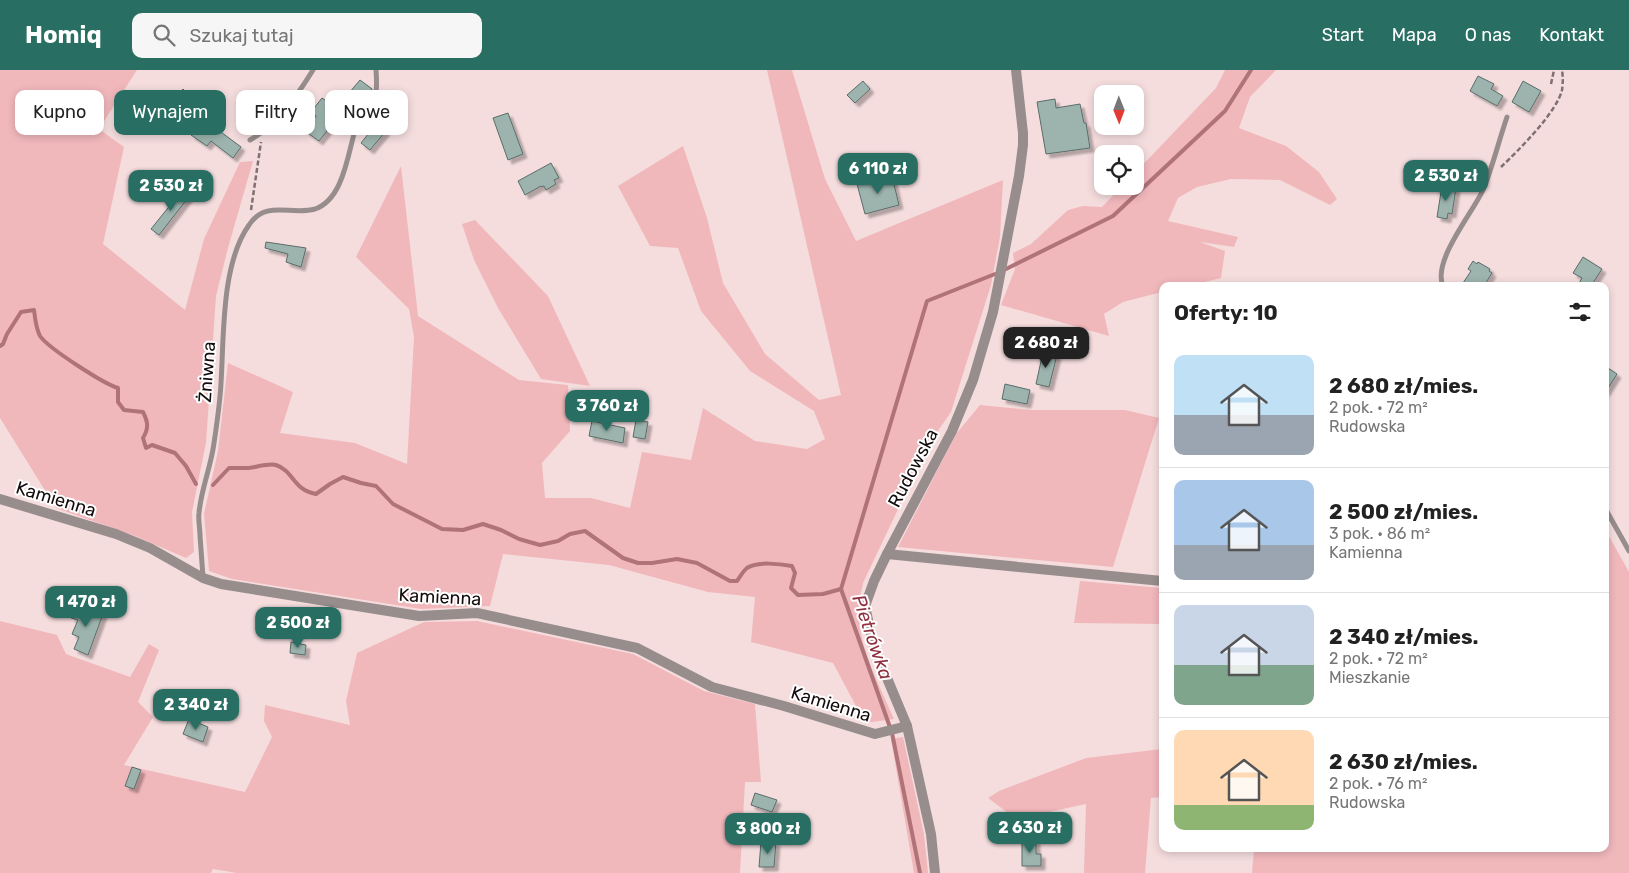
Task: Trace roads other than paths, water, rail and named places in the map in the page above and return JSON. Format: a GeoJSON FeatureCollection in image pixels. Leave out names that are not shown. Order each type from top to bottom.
{"type":"FeatureCollection","features":[{"type":"Feature","properties":{"kind":"street","name":"Rudowska"},"geometry":{"type":"LineString","coordinates":[[935,873],[930,834],[907,726],[874,647],[865,606],[886,554],[952,431],[973,380],[993,312],[1019,176],[1023,145],[1024,133],[1016,70]]}},
{"type":"Feature","properties":{"kind":"street","name":"Kamienna"},"geometry":{"type":"LineString","coordinates":[[0,499],[133,541],[150,548],[203,578],[221,584],[419,616],[478,613],[636,648],[712,687],[784,706],[875,734],[907,726]]}},
{"type":"Feature","properties":{"kind":"street"},"geometry":{"type":"LineString","coordinates":[[886,554],[1159,580]]}},
{"type":"Feature","properties":{"kind":"lane"},"geometry":{"type":"LineString","coordinates":[[250,140],[262,133],[297,96],[313,70]]}},
{"type":"Feature","properties":{"kind":"lane","name":"Żniwna"},"geometry":{"type":"LineString","coordinates":[[203,578],[198,515],[204,482],[214,445],[221,385],[226,301],[235,252],[249,224],[263,212],[280,208],[297,210],[315,209],[328,202],[338,187],[358,122],[371,106],[377,93],[376,70]]}},
{"type":"Feature","properties":{"kind":"lane"},"geometry":{"type":"LineString","coordinates":[[1441,282],[1442,264],[1483,189],[1507,117]]}},
{"type":"Feature","properties":{"kind":"lane"},"geometry":{"type":"LineString","coordinates":[[1609,515],[1629,551]]}},
{"type":"Feature","properties":{"kind":"waterway"},"geometry":{"type":"LineString","coordinates":[[1006,269],[1113,216],[1225,111],[1251,70]]}},
{"type":"Feature","properties":{"kind":"waterway"},"geometry":{"type":"LineString","coordinates":[[841,589],[927,301],[995,274]]}},
{"type":"Feature","properties":{"kind":"waterway","name":"Pietrówka"},"geometry":{"type":"LineString","coordinates":[[0,346],[3,344],[21,312],[34,310],[40,336],[45,342],[77,365],[118,388],[118,402],[124,410],[143,412],[145,416],[147,428],[143,438],[146,448],[152,445],[175,453],[186,466],[196,484]]}},
{"type":"Feature","properties":{"kind":"waterway","name":"Pietrówka"},"geometry":{"type":"LineString","coordinates":[[213,485],[229,468],[276,465],[287,472],[303,489],[316,494],[343,477],[376,486],[393,504],[442,529],[463,530],[483,524],[519,539],[540,545],[558,541],[570,534],[585,531],[623,558],[638,563],[677,559],[697,563],[730,581],[737,581],[746,569],[757,564],[782,564],[792,566],[795,573],[791,588],[798,595],[823,594],[841,589]]}},
{"type":"Feature","properties":{"kind":"waterway","name":"Pietrówka"},"geometry":{"type":"LineString","coordinates":[[841,589],[892,733],[920,873]]}}]}
